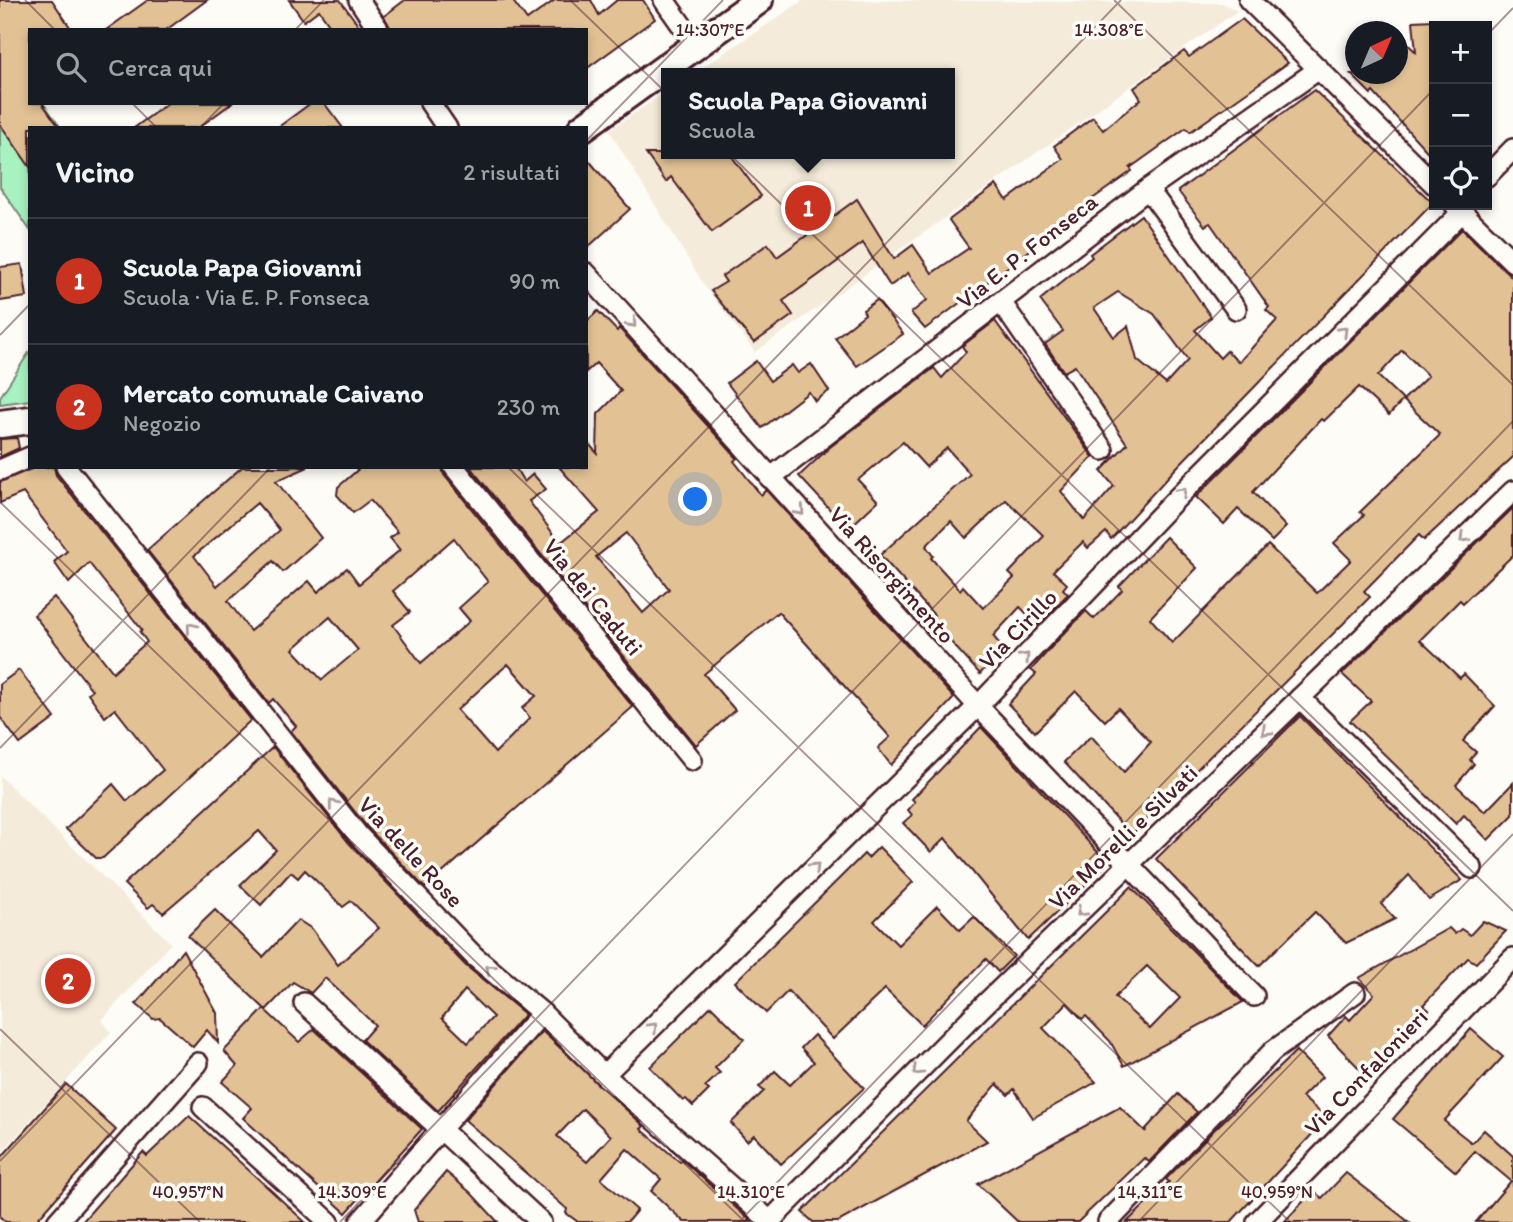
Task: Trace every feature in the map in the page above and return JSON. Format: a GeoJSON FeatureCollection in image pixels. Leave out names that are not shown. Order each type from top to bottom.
{"type":"FeatureCollection","features":[{"type":"Feature","properties":{"kind":"main road"},"geometry":{"type":"LineString","coordinates":[[663,68],[759,0]]}},
{"type":"Feature","properties":{"kind":"main road"},"geometry":{"type":"LineString","coordinates":[[585,126],[661,69]]}},
{"type":"Feature","properties":{"kind":"main road"},"geometry":{"type":"LineString","coordinates":[[0,424],[28,419]]}},
{"type":"Feature","properties":{"kind":"street"},"geometry":{"type":"LineString","coordinates":[[359,0],[378,28]]}},
{"type":"Feature","properties":{"kind":"street"},"geometry":{"type":"LineString","coordinates":[[664,0],[695,44]]}},
{"type":"Feature","properties":{"kind":"street"},"geometry":{"type":"LineString","coordinates":[[1249,0],[1429,179]]}},
{"type":"Feature","properties":{"kind":"street","name":"Via E. P. Fonseca"},"geometry":{"type":"LineString","coordinates":[[770,478],[1148,189],[1319,69]]}},
{"type":"Feature","properties":{"kind":"street"},"geometry":{"type":"LineString","coordinates":[[431,105],[446,126]]}},
{"type":"Feature","properties":{"kind":"street"},"geometry":{"type":"LineString","coordinates":[[1492,171],[1513,149]]}},
{"type":"Feature","properties":{"kind":"street"},"geometry":{"type":"LineString","coordinates":[[1148,189],[1236,309]]}},
{"type":"Feature","properties":{"kind":"street","name":"Via Cirillo"},"geometry":{"type":"LineString","coordinates":[[604,1074],[978,706],[1456,210]]}},
{"type":"Feature","properties":{"kind":"street"},"geometry":{"type":"LineString","coordinates":[[1462,210],[1513,262]]}},
{"type":"Feature","properties":{"kind":"street","name":"Via Risorgimento"},"geometry":{"type":"LineString","coordinates":[[588,275],[978,706],[1254,996]]}},
{"type":"Feature","properties":{"kind":"street"},"geometry":{"type":"LineString","coordinates":[[1001,302],[1103,450]]}},
{"type":"Feature","properties":{"kind":"street"},"geometry":{"type":"LineString","coordinates":[[0,470],[28,458]]}},
{"type":"Feature","properties":{"kind":"street","name":"Via delle Rose"},"geometry":{"type":"LineString","coordinates":[[68,469],[358,835],[474,956],[542,1013],[604,1074],[771,1221]]}},
{"type":"Feature","properties":{"kind":"street","name":"Via dei Caduti"},"geometry":{"type":"LineString","coordinates":[[456,469],[692,760]]}},
{"type":"Feature","properties":{"kind":"street","name":"Via Morelli e Silvati"},"geometry":{"type":"LineString","coordinates":[[771,1221],[863,1124],[1513,491]]}},
{"type":"Feature","properties":{"kind":"street"},"geometry":{"type":"LineString","coordinates":[[1300,698],[1472,868]]}},
{"type":"Feature","properties":{"kind":"street","name":"Via Confalonieri"},"geometry":{"type":"LineString","coordinates":[[1257,1222],[1513,958]]}},
{"type":"Feature","properties":{"kind":"street"},"geometry":{"type":"LineString","coordinates":[[1108,1222],[1273,1051],[1354,993]]}},
{"type":"Feature","properties":{"kind":"street"},"geometry":{"type":"LineString","coordinates":[[304,1003],[541,1222]]}},
{"type":"Feature","properties":{"kind":"street"},"geometry":{"type":"LineString","coordinates":[[359,1222],[542,1013]]}},
{"type":"Feature","properties":{"kind":"street"},"geometry":{"type":"LineString","coordinates":[[57,1222],[198,1063]]}},
{"type":"Feature","properties":{"kind":"street"},"geometry":{"type":"LineString","coordinates":[[203,1107],[329,1222]]}},
{"type":"Feature","properties":{"kind":"shaded area"},"geometry":{"type":"Polygon","coordinates":[[[804,0],[1223,3],[1237,11],[755,352],[704,285],[609,130],[661,95],[661,159],[955,159],[955,68],[702,68],[804,0]]]}},
{"type":"Feature","properties":{"kind":"shaded area"},"geometry":{"type":"Polygon","coordinates":[[[0,776],[171,943],[102,1020],[111,1032],[0,1154],[0,776]]]}},
{"type":"Feature","properties":{"kind":"green space"},"geometry":{"type":"Polygon","coordinates":[[[0,42],[28,99],[28,105],[44,105],[60,126],[28,126],[28,227],[0,187],[0,42]]]}},
{"type":"Feature","properties":{"kind":"green space"},"geometry":{"type":"Polygon","coordinates":[[[28,354],[28,400],[0,404],[0,397],[28,354]]]}},
{"type":"Feature","properties":{"kind":"building"},"geometry":{"type":"Polygon","coordinates":[[[0,0],[52,0],[71,28],[28,28],[28,105],[43,105],[59,126],[28,126],[28,164],[0,124],[0,0]]]}},
{"type":"Feature","properties":{"kind":"building"},"geometry":{"type":"Polygon","coordinates":[[[148,0],[207,0],[169,28],[109,28],[148,0]]]}},
{"type":"Feature","properties":{"kind":"building"},"geometry":{"type":"Polygon","coordinates":[[[289,0],[340,0],[361,28],[332,28],[319,10],[304,21],[289,0]]]}},
{"type":"Feature","properties":{"kind":"building"},"geometry":{"type":"Polygon","coordinates":[[[405,0],[512,0],[527,20],[555,0],[591,0],[599,15],[617,0],[643,0],[655,19],[588,68],[588,28],[390,28],[384,16],[405,0]]]}},
{"type":"Feature","properties":{"kind":"building"},"geometry":{"type":"Polygon","coordinates":[[[1242,19],[1288,63],[1190,132],[1186,128],[1130,168],[1132,171],[1047,231],[1049,236],[925,329],[911,313],[927,300],[908,273],[890,286],[863,243],[783,301],[793,315],[754,343],[711,291],[726,282],[722,276],[768,244],[777,257],[857,199],[894,259],[913,245],[932,273],[969,248],[949,220],[996,185],[1007,200],[1063,159],[1054,146],[1093,117],[1103,130],[1141,99],[1134,88],[1184,51],[1189,57],[1242,19]]]}},
{"type":"Feature","properties":{"kind":"building"},"geometry":{"type":"Polygon","coordinates":[[[1434,20],[1429,21],[1429,154],[1373,92],[1371,94],[1361,84],[1408,84],[1408,44],[1416,52],[1413,21],[1434,20]]]}},
{"type":"Feature","properties":{"kind":"building"},"geometry":{"type":"Polygon","coordinates":[[[1314,90],[1429,199],[1429,207],[1177,467],[1111,539],[1106,532],[1088,548],[1083,542],[1053,571],[1067,584],[1063,589],[1068,594],[1038,625],[1020,607],[993,636],[1003,648],[980,674],[929,618],[934,615],[880,555],[970,474],[947,448],[926,467],[903,442],[858,480],[878,501],[848,529],[799,476],[830,447],[934,368],[942,378],[966,352],[962,346],[995,321],[1093,457],[1061,491],[1084,520],[1114,486],[1101,471],[1127,444],[1075,366],[1064,372],[1045,344],[1063,331],[1040,300],[1092,257],[1090,254],[1141,215],[1211,317],[1195,330],[1220,358],[1227,351],[1239,362],[1277,320],[1266,310],[1269,307],[1210,223],[1205,226],[1178,191],[1314,90]],[[1118,292],[1094,308],[1114,337],[1128,326],[1137,360],[1166,384],[1188,360],[1154,314],[1118,292]],[[1006,500],[966,538],[951,521],[926,546],[933,556],[931,558],[960,590],[963,586],[983,608],[1014,578],[1009,573],[1044,536],[1006,500]]]}},
{"type":"Feature","properties":{"kind":"building"},"geometry":{"type":"Polygon","coordinates":[[[165,105],[229,105],[201,126],[137,126],[165,105]]]}},
{"type":"Feature","properties":{"kind":"building"},"geometry":{"type":"Polygon","coordinates":[[[308,105],[326,105],[341,126],[280,126],[308,105]]]}},
{"type":"Feature","properties":{"kind":"building"},"geometry":{"type":"Polygon","coordinates":[[[646,154],[661,154],[661,159],[734,159],[761,196],[712,232],[671,177],[666,182],[646,154]]]}},
{"type":"Feature","properties":{"kind":"building"},"geometry":{"type":"Polygon","coordinates":[[[588,159],[630,209],[588,247],[588,159]]]}},
{"type":"Feature","properties":{"kind":"building"},"geometry":{"type":"Polygon","coordinates":[[[1462,229],[1513,278],[1513,457],[1424,540],[1419,535],[1364,591],[1370,597],[1131,835],[1064,762],[1091,736],[1124,772],[1151,742],[1118,708],[1105,721],[1076,691],[1035,732],[1008,704],[1036,674],[1031,670],[1086,611],[1094,619],[1122,590],[1119,586],[1166,537],[1197,568],[1150,618],[1172,643],[1268,545],[1317,593],[1351,560],[1334,543],[1364,515],[1360,512],[1440,435],[1403,400],[1389,415],[1359,387],[1324,421],[1321,419],[1253,492],[1286,527],[1272,541],[1238,509],[1224,524],[1196,497],[1462,229]],[[1402,350],[1378,376],[1403,400],[1428,376],[1402,350]]]}},
{"type":"Feature","properties":{"kind":"building"},"geometry":{"type":"Polygon","coordinates":[[[22,264],[27,297],[0,301],[0,267],[22,264]]]}},
{"type":"Feature","properties":{"kind":"building"},"geometry":{"type":"Polygon","coordinates":[[[877,300],[903,334],[857,366],[835,338],[865,314],[863,310],[877,300]]]}},
{"type":"Feature","properties":{"kind":"building"},"geometry":{"type":"Polygon","coordinates":[[[598,311],[617,331],[619,328],[737,458],[734,461],[761,495],[766,490],[954,698],[891,765],[878,748],[890,737],[778,612],[704,674],[735,710],[696,745],[472,469],[516,469],[524,482],[533,474],[546,489],[529,501],[560,543],[599,512],[561,469],[588,469],[588,443],[597,453],[598,414],[621,391],[596,363],[588,370],[588,320],[598,311]],[[626,533],[596,557],[643,613],[669,589],[626,533]]]}},
{"type":"Feature","properties":{"kind":"building"},"geometry":{"type":"Polygon","coordinates":[[[756,361],[770,381],[792,365],[798,373],[811,364],[829,391],[815,401],[809,392],[762,428],[727,383],[756,361]]]}},
{"type":"Feature","properties":{"kind":"building"},"geometry":{"type":"Polygon","coordinates":[[[17,438],[19,448],[0,457],[0,439],[17,438]]]}},
{"type":"Feature","properties":{"kind":"building"},"geometry":{"type":"Polygon","coordinates":[[[31,469],[54,469],[56,475],[251,720],[103,858],[96,858],[66,829],[113,784],[127,801],[163,770],[115,709],[105,717],[88,693],[92,690],[34,615],[54,597],[113,672],[147,642],[140,632],[142,630],[89,563],[69,583],[54,562],[67,551],[23,493],[0,503],[0,482],[31,469]]]}},
{"type":"Feature","properties":{"kind":"building"},"geometry":{"type":"Polygon","coordinates":[[[240,469],[303,469],[276,481],[321,538],[283,572],[273,561],[228,601],[250,631],[309,581],[318,592],[347,568],[359,584],[400,550],[390,538],[398,532],[370,500],[353,513],[337,495],[338,487],[359,469],[442,469],[444,475],[633,707],[425,888],[367,827],[291,731],[296,726],[273,699],[269,703],[147,550],[240,469]],[[257,503],[194,556],[217,586],[280,530],[257,503]],[[454,538],[393,591],[410,612],[393,625],[421,663],[470,621],[459,608],[488,582],[454,538]],[[330,617],[293,649],[322,680],[358,650],[330,617]],[[508,664],[457,710],[495,753],[530,718],[522,708],[536,696],[508,664]]]}},
{"type":"Feature","properties":{"kind":"building"},"geometry":{"type":"Polygon","coordinates":[[[1513,508],[1513,555],[1463,603],[1460,600],[1420,640],[1460,678],[1464,674],[1495,706],[1463,741],[1476,752],[1470,760],[1474,764],[1456,785],[1485,812],[1513,783],[1513,815],[1488,840],[1464,815],[1456,824],[1350,721],[1371,701],[1342,674],[1513,508]]]}},
{"type":"Feature","properties":{"kind":"building"},"geometry":{"type":"Polygon","coordinates":[[[19,670],[55,718],[20,744],[0,717],[0,684],[19,670]]]}},
{"type":"Feature","properties":{"kind":"building"},"geometry":{"type":"Polygon","coordinates":[[[1300,716],[1462,880],[1429,900],[1409,875],[1381,904],[1395,919],[1346,943],[1315,912],[1259,966],[1156,859],[1300,716]]]}},
{"type":"Feature","properties":{"kind":"building"},"geometry":{"type":"Polygon","coordinates":[[[981,727],[1108,863],[1028,940],[945,838],[931,852],[903,823],[912,815],[908,810],[915,802],[912,799],[981,727]]]}},
{"type":"Feature","properties":{"kind":"building"},"geometry":{"type":"Polygon","coordinates":[[[273,747],[349,843],[465,965],[525,1014],[438,1111],[362,1040],[375,1025],[325,978],[311,993],[293,982],[266,1010],[188,936],[215,910],[263,957],[298,920],[312,929],[338,965],[379,928],[351,901],[343,907],[305,870],[298,878],[291,872],[261,905],[240,885],[276,850],[259,831],[163,913],[153,904],[148,908],[124,884],[273,747]],[[465,990],[442,1018],[468,1043],[493,1017],[465,990]]]}},
{"type":"Feature","properties":{"kind":"building"},"geometry":{"type":"Polygon","coordinates":[[[879,847],[913,882],[874,921],[898,945],[937,906],[960,930],[974,917],[1014,956],[998,972],[986,959],[922,1025],[885,989],[833,1039],[788,991],[766,1013],[735,982],[864,854],[868,858],[879,847]]]}},
{"type":"Feature","properties":{"kind":"building"},"geometry":{"type":"Polygon","coordinates":[[[1131,887],[1243,1002],[1124,1066],[1110,1041],[1086,1016],[1082,1019],[1067,1003],[1043,1028],[1096,1082],[1033,1118],[1014,1089],[1008,1095],[997,1084],[966,1121],[987,1141],[838,1222],[813,1222],[802,1212],[1131,887]],[[1147,966],[1115,997],[1150,1029],[1180,998],[1147,966]]]}},
{"type":"Feature","properties":{"kind":"building"},"geometry":{"type":"Polygon","coordinates":[[[1483,921],[1506,931],[1476,963],[1468,958],[1423,1005],[1429,1010],[1387,1056],[1383,1051],[1363,1072],[1328,1036],[1346,1016],[1350,1020],[1374,994],[1359,978],[1449,928],[1455,934],[1461,929],[1470,935],[1483,921]]]}},
{"type":"Feature","properties":{"kind":"building"},"geometry":{"type":"Polygon","coordinates":[[[183,950],[217,1013],[218,1043],[207,1030],[193,1047],[160,1018],[153,1019],[136,1004],[183,950]]]}},
{"type":"Feature","properties":{"kind":"building"},"geometry":{"type":"Polygon","coordinates":[[[711,1006],[744,1039],[715,1068],[720,1073],[705,1087],[709,1090],[693,1106],[686,1099],[683,1101],[650,1067],[711,1006]]]}},
{"type":"Feature","properties":{"kind":"building"},"geometry":{"type":"Polygon","coordinates":[[[264,1009],[299,1042],[314,1029],[422,1129],[346,1213],[243,1118],[252,1108],[222,1082],[237,1066],[224,1051],[264,1009]]]}},
{"type":"Feature","properties":{"kind":"building"},"geometry":{"type":"Polygon","coordinates":[[[1471,1029],[1503,1057],[1444,1121],[1472,1143],[1484,1130],[1513,1156],[1513,1222],[1476,1222],[1511,1181],[1475,1151],[1456,1172],[1393,1119],[1471,1029]]]}},
{"type":"Feature","properties":{"kind":"building"},"geometry":{"type":"Polygon","coordinates":[[[542,1031],[644,1126],[641,1129],[680,1162],[682,1160],[752,1222],[684,1222],[651,1191],[661,1179],[627,1149],[601,1179],[637,1210],[627,1222],[578,1222],[566,1213],[567,1209],[465,1120],[542,1031]],[[583,1109],[557,1136],[587,1162],[611,1136],[583,1109]]]}},
{"type":"Feature","properties":{"kind":"building"},"geometry":{"type":"Polygon","coordinates":[[[814,1035],[864,1088],[781,1164],[754,1135],[747,1141],[731,1123],[764,1091],[759,1087],[775,1071],[790,1085],[814,1062],[801,1048],[814,1035]]]}},
{"type":"Feature","properties":{"kind":"building"},"geometry":{"type":"Polygon","coordinates":[[[1296,1051],[1322,1077],[1302,1097],[1327,1118],[1231,1222],[1127,1222],[1169,1182],[1166,1179],[1215,1129],[1296,1051]]]}},
{"type":"Feature","properties":{"kind":"building"},"geometry":{"type":"Polygon","coordinates":[[[66,1084],[116,1130],[35,1222],[6,1222],[0,1217],[0,1159],[66,1084]]]}},
{"type":"Feature","properties":{"kind":"building"},"geometry":{"type":"Polygon","coordinates":[[[1178,1094],[1197,1112],[1149,1162],[1144,1158],[1078,1222],[1018,1222],[978,1184],[1120,1107],[1146,1132],[1178,1094]]]}},
{"type":"Feature","properties":{"kind":"building"},"geometry":{"type":"Polygon","coordinates":[[[189,1116],[305,1222],[82,1222],[143,1152],[147,1156],[189,1116]]]}},
{"type":"Feature","properties":{"kind":"building"},"geometry":{"type":"Polygon","coordinates":[[[446,1172],[471,1193],[498,1222],[418,1222],[414,1210],[446,1172]]]}},
{"type":"Feature","properties":{"kind":"building"},"geometry":{"type":"Polygon","coordinates":[[[1346,1173],[1409,1222],[1284,1222],[1313,1191],[1322,1198],[1346,1173]]]}},
{"type":"Feature","properties":{"kind":"place","name":"Scuola Papa Giovanni"},"geometry":{"type":"Point","coordinates":[808,208]}},
{"type":"Feature","properties":{"kind":"place","name":"Mercato comunale Caivano"},"geometry":{"type":"Point","coordinates":[68,981]}}]}
